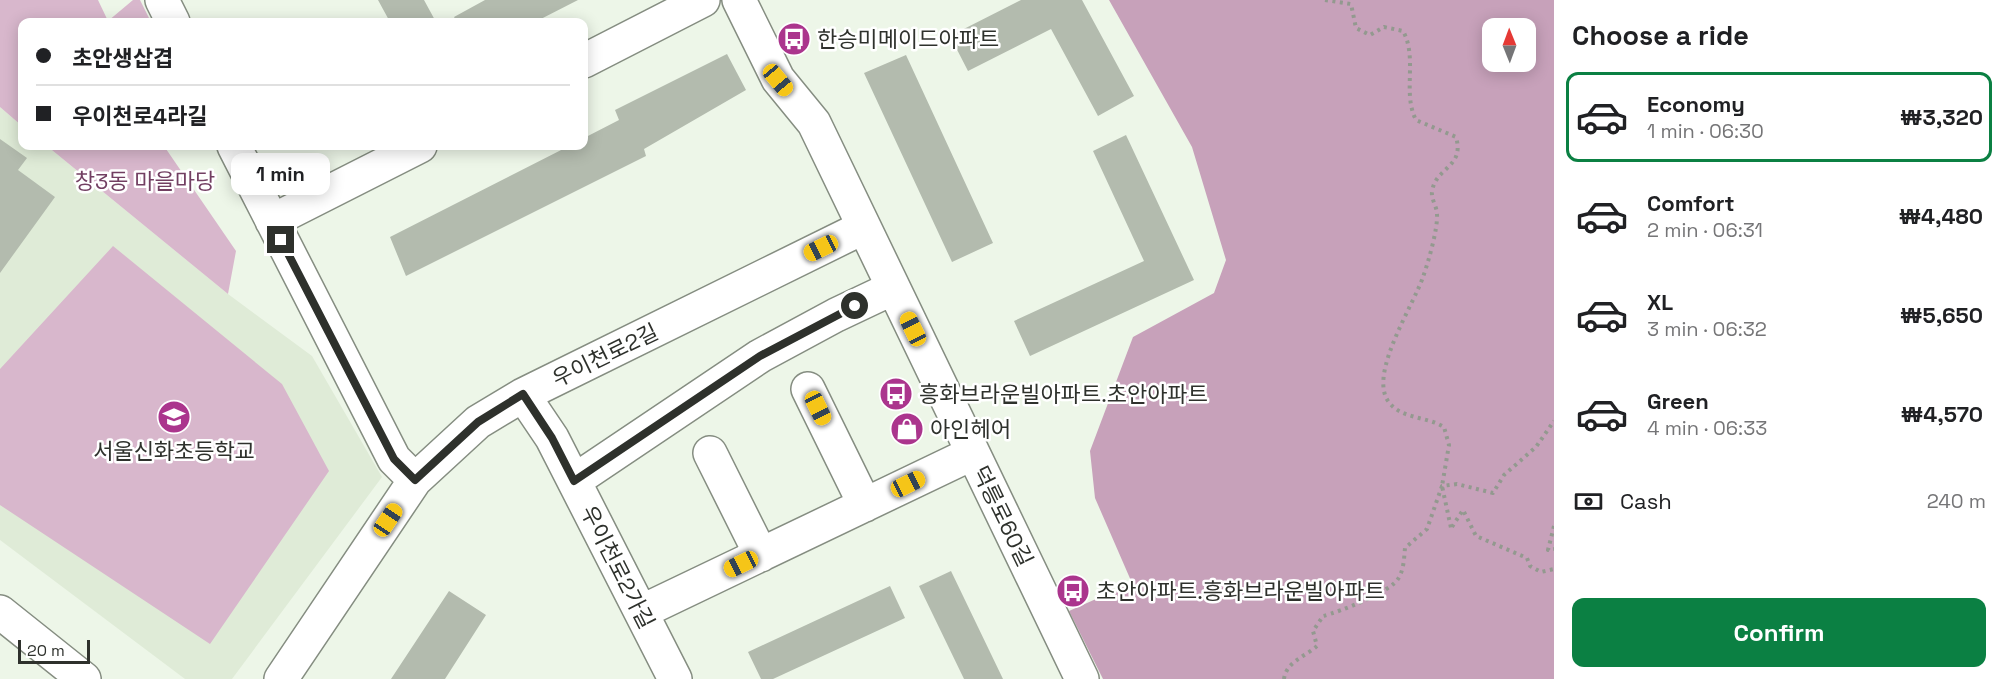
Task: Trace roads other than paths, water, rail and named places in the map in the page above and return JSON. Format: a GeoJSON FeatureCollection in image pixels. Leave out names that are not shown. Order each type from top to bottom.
{"type":"FeatureCollection","features":[{"type":"Feature","properties":{"kind":"street"},"geometry":{"type":"LineString","coordinates":[[588,59],[703,0]]}},
{"type":"Feature","properties":{"kind":"street","name":"덕릉로60길"},"geometry":{"type":"LineString","coordinates":[[739,0],[778,80],[814,123],[1082,679]]}},
{"type":"Feature","properties":{"kind":"street"},"geometry":{"type":"LineString","coordinates":[[236,150],[394,459],[415,480]]}},
{"type":"Feature","properties":{"kind":"street"},"geometry":{"type":"LineString","coordinates":[[272,221],[412,150]]}},
{"type":"Feature","properties":{"kind":"street","name":"우이천로2길"},"geometry":{"type":"LineString","coordinates":[[281,679],[415,480],[478,422],[523,394],[864,227]]}},
{"type":"Feature","properties":{"kind":"street"},"geometry":{"type":"LineString","coordinates":[[574,481],[760,356],[893,288]]}},
{"type":"Feature","properties":{"kind":"street"},"geometry":{"type":"LineString","coordinates":[[808,389],[865,505]]}},
{"type":"Feature","properties":{"kind":"street","name":"우이천로2가길"},"geometry":{"type":"LineString","coordinates":[[523,394],[552,438],[675,679]]}},
{"type":"Feature","properties":{"kind":"street"},"geometry":{"type":"LineString","coordinates":[[710,453],[761,555]]}},
{"type":"Feature","properties":{"kind":"street"},"geometry":{"type":"LineString","coordinates":[[641,612],[973,453]]}},
{"type":"Feature","properties":{"kind":"street"},"geometry":{"type":"LineString","coordinates":[[0,612],[84,679]]}},
{"type":"Feature","properties":{"kind":"place","name":"한승미메이드아파트"},"geometry":{"type":"Point","coordinates":[794,39]}},
{"type":"Feature","properties":{"kind":"place","name":"흥화브라운빌아파트.초안아파트"},"geometry":{"type":"Point","coordinates":[896,394]}},
{"type":"Feature","properties":{"kind":"place","name":"서울신화초등학교"},"geometry":{"type":"Point","coordinates":[174,417]}},
{"type":"Feature","properties":{"kind":"place","name":"아인헤어"},"geometry":{"type":"Point","coordinates":[907,429]}},
{"type":"Feature","properties":{"kind":"place","name":"초안아파트.흥화브라운빌아파트"},"geometry":{"type":"Point","coordinates":[1073,591]}},
{"type":"Feature","properties":{"kind":"park label","name":"창3동 마을마당"},"geometry":{"type":"Point","coordinates":[145,181]}}]}
